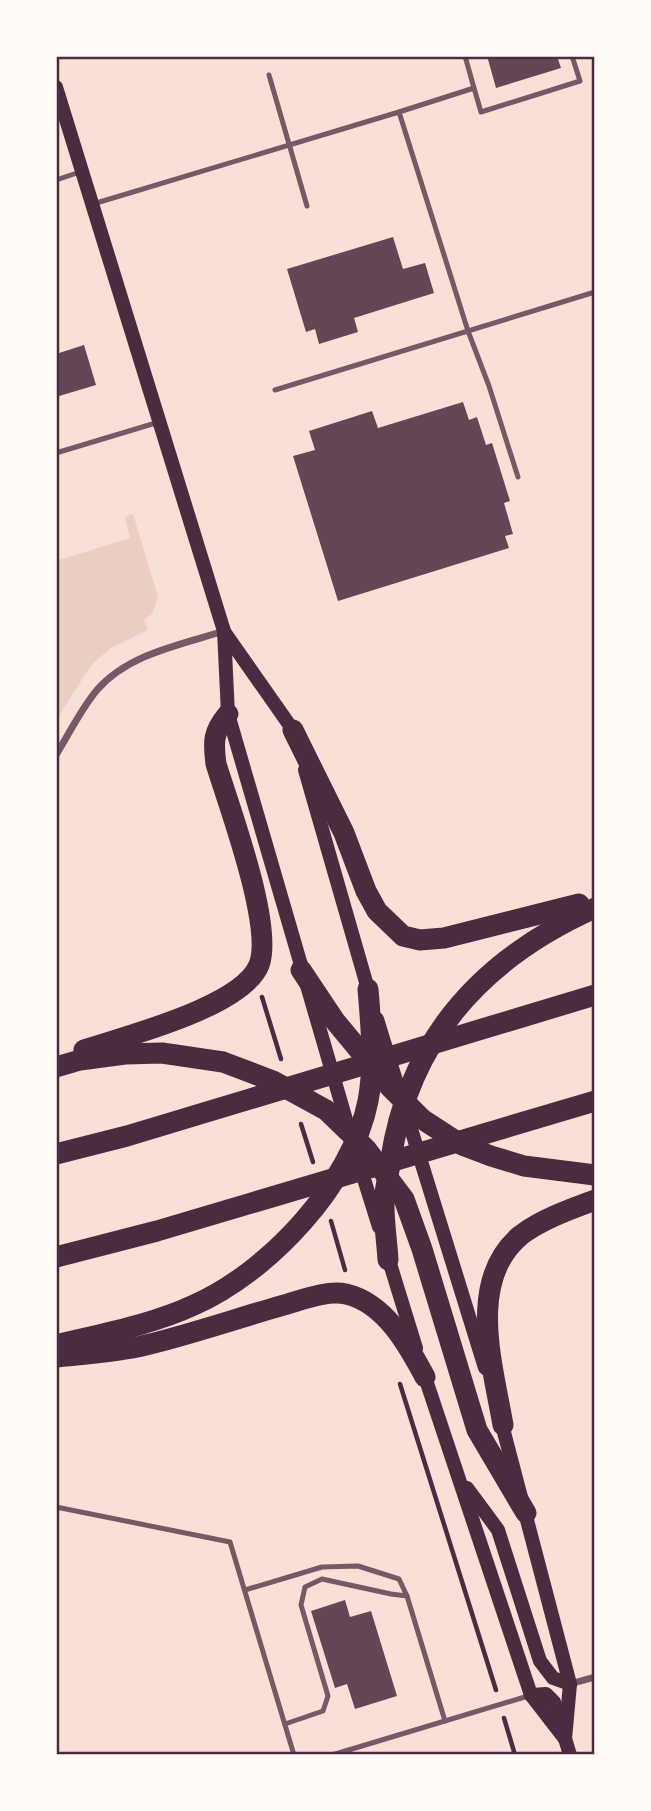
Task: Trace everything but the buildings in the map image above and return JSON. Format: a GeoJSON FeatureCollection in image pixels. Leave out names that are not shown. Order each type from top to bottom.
{"type":"FeatureCollection","features":[{"type":"Feature","properties":{"kind":"highway"},"geometry":{"type":"LineString","coordinates":[[56,1059],[185,1016],[212,1004],[233,993],[259,966],[263,945],[255,892],[213,746],[216,728],[228,714]]}},
{"type":"Feature","properties":{"kind":"highway"},"geometry":{"type":"LineString","coordinates":[[293,730],[344,833],[366,891],[377,911],[403,936],[420,940],[444,938],[595,900]]}},
{"type":"Feature","properties":{"kind":"highway"},"geometry":{"type":"LineString","coordinates":[[388,1259],[384,1203],[395,1135],[404,1102],[437,1032],[464,998],[534,939],[595,908]]}},
{"type":"Feature","properties":{"kind":"highway"},"geometry":{"type":"LineString","coordinates":[[301,970],[335,1021],[404,1102],[422,1119],[462,1145],[481,1153],[524,1166],[595,1175]]}},
{"type":"Feature","properties":{"kind":"highway"},"geometry":{"type":"LineString","coordinates":[[56,1346],[185,1309],[246,1276],[266,1260],[307,1216],[340,1169],[368,1100],[373,1041],[368,989]]}},
{"type":"Feature","properties":{"kind":"highway"},"geometry":{"type":"LineString","coordinates":[[56,1154],[127,1136],[595,996]]}},
{"type":"Feature","properties":{"kind":"highway"},"geometry":{"type":"LineString","coordinates":[[56,1067],[80,1060],[125,1054],[162,1053],[223,1062],[273,1081],[326,1110],[388,1177],[404,1199],[477,1430],[526,1513]]}},
{"type":"Feature","properties":{"kind":"highway"},"geometry":{"type":"LineString","coordinates":[[56,1257],[157,1231],[595,1101]]}},
{"type":"Feature","properties":{"kind":"highway"},"geometry":{"type":"LineString","coordinates":[[503,1425],[488,1320],[489,1293],[494,1273],[506,1252],[522,1235],[548,1219],[595,1200]]}},
{"type":"Feature","properties":{"kind":"highway"},"geometry":{"type":"LineString","coordinates":[[56,1357],[144,1345],[313,1297],[345,1293],[366,1302],[386,1318],[401,1336],[425,1377]]}},
{"type":"Feature","properties":{"kind":"main road"},"geometry":{"type":"LineString","coordinates":[[56,86],[223,631],[228,714],[388,1259],[531,1695],[546,1694],[554,1702],[570,1755]]}},
{"type":"Feature","properties":{"kind":"main road"},"geometry":{"type":"LineString","coordinates":[[223,631],[293,730],[368,989],[503,1425],[570,1684],[565,1739]]}},
{"type":"Feature","properties":{"kind":"main road"},"geometry":{"type":"LineString","coordinates":[[458,1476],[498,1530],[540,1661],[553,1678],[570,1684]]}},
{"type":"Feature","properties":{"kind":"street"},"geometry":{"type":"LineString","coordinates":[[56,755],[94,692],[110,676],[127,664],[157,652],[223,631]]}},
{"type":"Feature","properties":{"kind":"street"},"geometry":{"type":"LineString","coordinates":[[570,1684],[595,1676]]}},
{"type":"Feature","properties":{"kind":"lane"},"geometry":{"type":"LineString","coordinates":[[465,56],[481,111],[580,81],[572,56]]}},
{"type":"Feature","properties":{"kind":"lane"},"geometry":{"type":"LineString","coordinates":[[270,75],[307,206]]}},
{"type":"Feature","properties":{"kind":"lane"},"geometry":{"type":"LineString","coordinates":[[92,204],[474,88]]}},
{"type":"Feature","properties":{"kind":"lane"},"geometry":{"type":"LineString","coordinates":[[399,112],[517,477]]}},
{"type":"Feature","properties":{"kind":"lane"},"geometry":{"type":"LineString","coordinates":[[56,180],[82,172]]}},
{"type":"Feature","properties":{"kind":"lane"},"geometry":{"type":"LineString","coordinates":[[275,390],[595,292]]}},
{"type":"Feature","properties":{"kind":"lane"},"geometry":{"type":"LineString","coordinates":[[56,453],[159,422]]}},
{"type":"Feature","properties":{"kind":"lane"},"geometry":{"type":"LineString","coordinates":[[56,1507],[230,1542],[294,1755]]}},
{"type":"Feature","properties":{"kind":"lane"},"geometry":{"type":"LineString","coordinates":[[245,1590],[322,1567],[358,1566],[399,1579],[407,1596],[445,1721]]}},
{"type":"Feature","properties":{"kind":"lane"},"geometry":{"type":"LineString","coordinates":[[285,1724],[323,1711],[328,1696],[301,1605],[305,1587],[322,1579],[407,1596]]}},
{"type":"Feature","properties":{"kind":"lane"},"geometry":{"type":"LineString","coordinates":[[332,1755],[531,1695]]}},
{"type":"Feature","properties":{"kind":"shaded area"},"geometry":{"type":"Polygon","coordinates":[[[133,514],[158,597],[152,614],[144,620],[148,630],[111,648],[92,664],[56,720],[56,561],[130,538],[125,517],[133,514]]]}}]}
